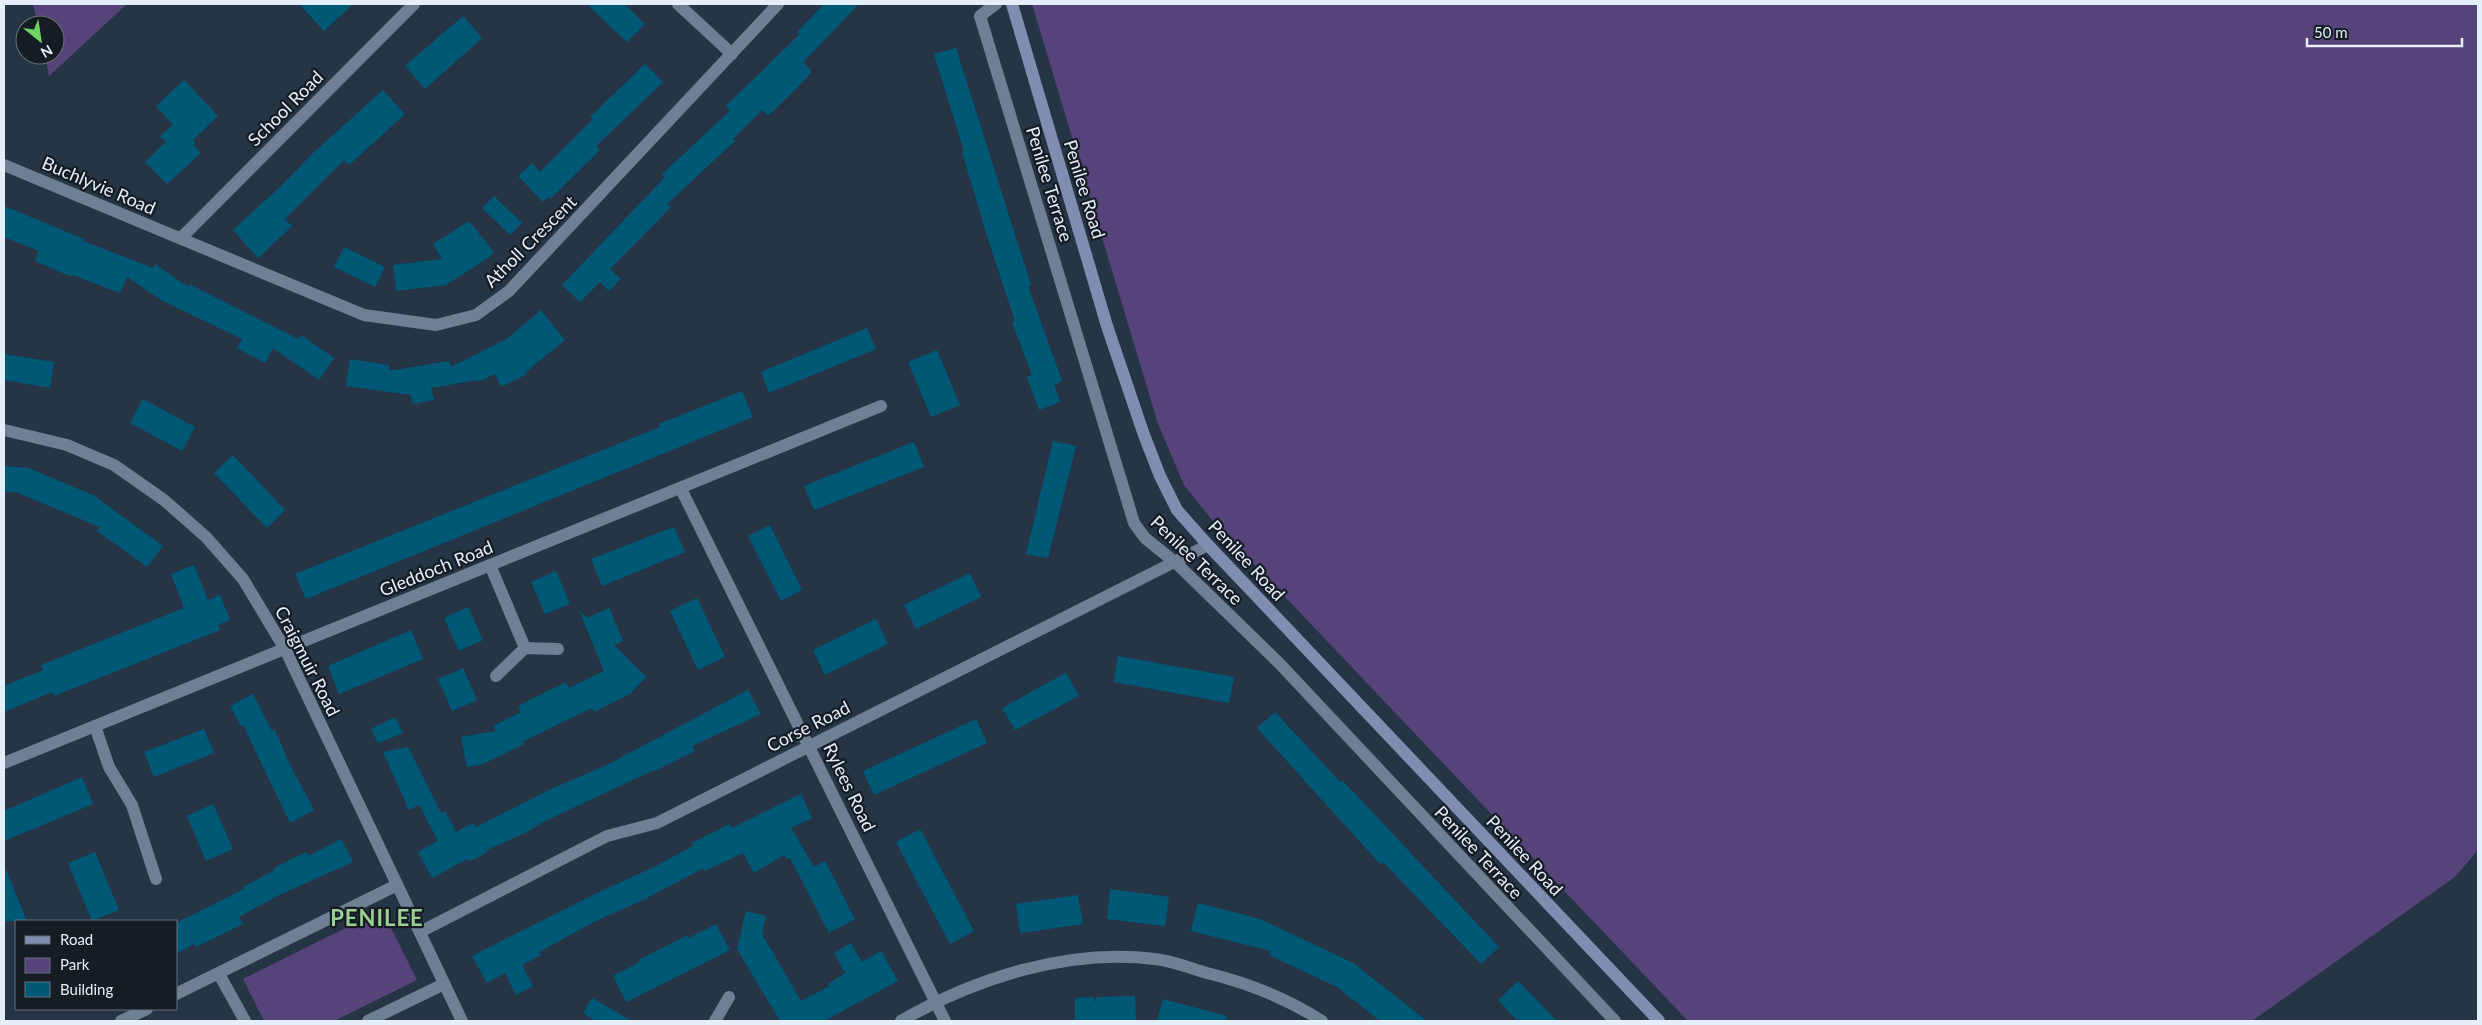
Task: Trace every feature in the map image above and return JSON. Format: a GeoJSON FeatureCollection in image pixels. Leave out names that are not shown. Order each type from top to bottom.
{"type":"FeatureCollection","features":[{"type":"Feature","properties":{"kind":"street","name":"School Road"},"geometry":{"type":"LineString","coordinates":[[181,238],[414,4]]}},
{"type":"Feature","properties":{"kind":"street"},"geometry":{"type":"LineString","coordinates":[[678,4],[732,54]]}},
{"type":"Feature","properties":{"kind":"street","name":"Atholl Crescent"},"geometry":{"type":"LineString","coordinates":[[181,238],[364,315],[436,325],[476,315],[509,291],[778,4]]}},
{"type":"Feature","properties":{"kind":"street","name":"Penilee Terrace"},"geometry":{"type":"LineString","coordinates":[[996,4],[980,16],[1134,522],[1145,538],[1176,563],[1280,664],[1615,1021]]}},
{"type":"Feature","properties":{"kind":"street","name":"Penilee Road"},"geometry":{"type":"LineString","coordinates":[[1012,4],[1108,326],[1144,435],[1160,476],[1178,510],[1208,545],[1659,1021]]}},
{"type":"Feature","properties":{"kind":"street","name":"Buchlyvie Road"},"geometry":{"type":"LineString","coordinates":[[4,164],[181,238]]}},
{"type":"Feature","properties":{"kind":"street","name":"Gleddoch Road"},"geometry":{"type":"LineString","coordinates":[[4,763],[881,406]]}},
{"type":"Feature","properties":{"kind":"street","name":"Craigmuir Road"},"geometry":{"type":"LineString","coordinates":[[4,430],[67,445],[114,465],[164,500],[206,537],[243,579],[285,649],[462,1021]]}},
{"type":"Feature","properties":{"kind":"street","name":"Rylees Road"},"geometry":{"type":"LineString","coordinates":[[681,489],[945,1021]]}},
{"type":"Feature","properties":{"kind":"street","name":"Corse Road"},"geometry":{"type":"LineString","coordinates":[[420,932],[608,836],[657,823],[809,745],[1176,563],[1208,545]]}},
{"type":"Feature","properties":{"kind":"street"},"geometry":{"type":"LineString","coordinates":[[490,565],[525,648]]}},
{"type":"Feature","properties":{"kind":"street"},"geometry":{"type":"LineString","coordinates":[[496,676],[525,648],[558,649]]}},
{"type":"Feature","properties":{"kind":"street"},"geometry":{"type":"LineString","coordinates":[[95,726],[109,767],[132,806],[156,879]]}},
{"type":"Feature","properties":{"kind":"street"},"geometry":{"type":"LineString","coordinates":[[178,993],[397,885]]}},
{"type":"Feature","properties":{"kind":"street"},"geometry":{"type":"LineString","coordinates":[[901,1021],[935,1002],[1031,966],[1092,958],[1156,959],[1242,982],[1298,1006],[1322,1021]]}},
{"type":"Feature","properties":{"kind":"street"},"geometry":{"type":"LineString","coordinates":[[219,974],[245,1021]]}},
{"type":"Feature","properties":{"kind":"street"},"geometry":{"type":"LineString","coordinates":[[368,1021],[444,984]]}},
{"type":"Feature","properties":{"kind":"street"},"geometry":{"type":"LineString","coordinates":[[715,1021],[729,997]]}},
{"type":"Feature","properties":{"kind":"street"},"geometry":{"type":"LineString","coordinates":[[121,1021],[145,1010]]}},
{"type":"Feature","properties":{"kind":"green space"},"geometry":{"type":"Polygon","coordinates":[[[33,4],[127,4],[65,61],[65,15],[36,15],[33,4]]]}},
{"type":"Feature","properties":{"kind":"green space"},"geometry":{"type":"Polygon","coordinates":[[[1032,4],[2478,4],[2478,850],[2455,877],[2252,1021],[1688,1021],[1212,520],[1184,485],[1158,424],[1032,4]]]}},
{"type":"Feature","properties":{"kind":"green space"},"geometry":{"type":"Polygon","coordinates":[[[47,65],[61,65],[49,76],[47,65]]]}},
{"type":"Feature","properties":{"kind":"green space"},"geometry":{"type":"Polygon","coordinates":[[[382,910],[417,980],[334,1021],[264,1021],[243,979],[382,910]]]}},
{"type":"Feature","properties":{"kind":"building"},"geometry":{"type":"Polygon","coordinates":[[[299,4],[353,4],[324,31],[299,4]]]}},
{"type":"Feature","properties":{"kind":"building"},"geometry":{"type":"Polygon","coordinates":[[[587,4],[624,4],[645,24],[627,42],[587,4]]]}},
{"type":"Feature","properties":{"kind":"building"},"geometry":{"type":"Polygon","coordinates":[[[824,4],[859,4],[803,62],[812,72],[798,87],[768,116],[762,110],[733,139],[735,141],[667,204],[671,207],[610,269],[621,279],[609,291],[600,282],[580,302],[562,285],[665,177],[662,174],[730,111],[726,106],[800,34],[797,32],[824,4]]]}},
{"type":"Feature","properties":{"kind":"building"},"geometry":{"type":"Polygon","coordinates":[[[463,16],[482,38],[425,89],[405,66],[463,16]]]}},
{"type":"Feature","properties":{"kind":"building"},"geometry":{"type":"Polygon","coordinates":[[[956,48],[1031,285],[1028,286],[1062,381],[1054,385],[1060,402],[1039,410],[1027,377],[1032,375],[1012,322],[1015,321],[987,236],[962,152],[964,151],[934,54],[956,48]]]}},
{"type":"Feature","properties":{"kind":"building"},"geometry":{"type":"Polygon","coordinates":[[[645,64],[663,82],[596,146],[600,150],[550,199],[548,197],[543,202],[518,176],[532,163],[540,172],[593,119],[590,117],[645,64]]]}},
{"type":"Feature","properties":{"kind":"building"},"geometry":{"type":"Polygon","coordinates":[[[184,80],[218,116],[193,140],[195,143],[193,145],[201,153],[167,184],[145,162],[166,142],[160,136],[173,125],[156,106],[184,80]]]}},
{"type":"Feature","properties":{"kind":"building"},"geometry":{"type":"Polygon","coordinates":[[[383,90],[405,114],[349,165],[344,160],[285,219],[292,226],[258,258],[233,230],[280,187],[314,152],[383,90]]]}},
{"type":"Feature","properties":{"kind":"building"},"geometry":{"type":"Polygon","coordinates":[[[494,196],[522,223],[510,235],[482,208],[494,196]]]}},
{"type":"Feature","properties":{"kind":"building"},"geometry":{"type":"Polygon","coordinates":[[[4,206],[84,239],[83,241],[153,268],[155,264],[188,287],[189,284],[298,339],[301,335],[334,358],[319,380],[273,348],[265,363],[237,348],[242,339],[161,300],[127,277],[120,293],[73,275],[72,277],[35,261],[39,251],[4,237],[4,206]]]}},
{"type":"Feature","properties":{"kind":"building"},"geometry":{"type":"Polygon","coordinates":[[[469,221],[494,252],[488,258],[446,285],[396,291],[393,265],[442,259],[433,244],[469,221]]]}},
{"type":"Feature","properties":{"kind":"building"},"geometry":{"type":"Polygon","coordinates":[[[344,247],[385,267],[375,287],[334,267],[344,247]]]}},
{"type":"Feature","properties":{"kind":"building"},"geometry":{"type":"Polygon","coordinates":[[[541,310],[565,340],[526,372],[527,374],[501,387],[495,374],[478,382],[477,380],[431,388],[434,400],[413,404],[411,395],[346,386],[350,359],[389,365],[389,371],[449,361],[451,367],[508,338],[541,310]]]}},
{"type":"Feature","properties":{"kind":"building"},"geometry":{"type":"Polygon","coordinates":[[[867,328],[876,349],[769,393],[761,372],[867,328]]]}},
{"type":"Feature","properties":{"kind":"building"},"geometry":{"type":"Polygon","coordinates":[[[937,350],[960,405],[931,417],[908,362],[937,350]]]}},
{"type":"Feature","properties":{"kind":"building"},"geometry":{"type":"Polygon","coordinates":[[[4,354],[54,362],[50,388],[4,380],[4,354]]]}},
{"type":"Feature","properties":{"kind":"building"},"geometry":{"type":"Polygon","coordinates":[[[742,391],[753,417],[306,599],[295,574],[660,427],[659,424],[742,391]]]}},
{"type":"Feature","properties":{"kind":"building"},"geometry":{"type":"Polygon","coordinates":[[[143,399],[195,427],[182,451],[130,423],[143,399]]]}},
{"type":"Feature","properties":{"kind":"building"},"geometry":{"type":"Polygon","coordinates":[[[1053,441],[1076,446],[1048,558],[1026,554],[1053,441]]]}},
{"type":"Feature","properties":{"kind":"building"},"geometry":{"type":"Polygon","coordinates":[[[914,442],[924,467],[814,510],[804,486],[914,442]]]}},
{"type":"Feature","properties":{"kind":"building"},"geometry":{"type":"Polygon","coordinates":[[[233,455],[285,510],[267,528],[214,473],[233,455]]]}},
{"type":"Feature","properties":{"kind":"building"},"geometry":{"type":"Polygon","coordinates":[[[4,466],[28,468],[93,495],[163,546],[147,567],[97,531],[100,527],[18,493],[4,491],[4,466]]]}},
{"type":"Feature","properties":{"kind":"building"},"geometry":{"type":"Polygon","coordinates":[[[770,525],[802,590],[781,601],[748,536],[770,525]]]}},
{"type":"Feature","properties":{"kind":"building"},"geometry":{"type":"Polygon","coordinates":[[[674,527],[685,552],[602,586],[591,559],[674,527]]]}},
{"type":"Feature","properties":{"kind":"building"},"geometry":{"type":"Polygon","coordinates":[[[194,565],[208,600],[220,595],[230,620],[218,625],[220,630],[54,696],[52,692],[4,712],[4,686],[43,670],[41,665],[184,608],[171,574],[194,565]]]}},
{"type":"Feature","properties":{"kind":"building"},"geometry":{"type":"Polygon","coordinates":[[[556,571],[570,604],[545,614],[531,582],[556,571]]]}},
{"type":"Feature","properties":{"kind":"building"},"geometry":{"type":"Polygon","coordinates":[[[970,573],[981,597],[916,629],[904,605],[970,573]]]}},
{"type":"Feature","properties":{"kind":"building"},"geometry":{"type":"Polygon","coordinates":[[[697,598],[725,657],[698,670],[670,611],[697,598]]]}},
{"type":"Feature","properties":{"kind":"building"},"geometry":{"type":"Polygon","coordinates":[[[468,607],[483,640],[459,651],[444,618],[468,607]]]}},
{"type":"Feature","properties":{"kind":"building"},"geometry":{"type":"Polygon","coordinates":[[[609,608],[623,641],[614,645],[646,677],[630,694],[594,712],[592,708],[522,742],[524,744],[483,764],[467,767],[461,737],[496,731],[493,726],[521,712],[518,706],[566,682],[569,688],[604,671],[579,610],[587,618],[609,608]]]}},
{"type":"Feature","properties":{"kind":"building"},"geometry":{"type":"Polygon","coordinates":[[[876,619],[888,644],[825,675],[813,650],[876,619]]]}},
{"type":"Feature","properties":{"kind":"building"},"geometry":{"type":"Polygon","coordinates":[[[411,630],[423,659],[339,694],[328,666],[411,630]]]}},
{"type":"Feature","properties":{"kind":"building"},"geometry":{"type":"Polygon","coordinates":[[[1118,656],[1234,677],[1229,703],[1114,682],[1118,656]]]}},
{"type":"Feature","properties":{"kind":"building"},"geometry":{"type":"Polygon","coordinates":[[[463,668],[477,700],[452,711],[438,679],[463,668]]]}},
{"type":"Feature","properties":{"kind":"building"},"geometry":{"type":"Polygon","coordinates":[[[1066,673],[1079,696],[1015,730],[1002,708],[1066,673]]]}},
{"type":"Feature","properties":{"kind":"building"},"geometry":{"type":"Polygon","coordinates":[[[748,690],[761,714],[692,746],[695,751],[655,771],[545,821],[525,833],[487,850],[488,852],[468,862],[467,859],[432,878],[418,852],[438,841],[419,805],[409,810],[383,752],[408,747],[441,813],[445,811],[456,832],[473,823],[476,827],[549,790],[607,765],[748,690]]]}},
{"type":"Feature","properties":{"kind":"building"},"geometry":{"type":"Polygon","coordinates":[[[253,694],[272,731],[275,730],[289,763],[314,810],[290,823],[243,725],[241,726],[230,706],[253,694]]]}},
{"type":"Feature","properties":{"kind":"building"},"geometry":{"type":"Polygon","coordinates":[[[1275,712],[1341,783],[1343,781],[1499,947],[1481,964],[1384,863],[1381,865],[1257,728],[1275,712]]]}},
{"type":"Feature","properties":{"kind":"building"},"geometry":{"type":"Polygon","coordinates":[[[395,717],[403,733],[378,743],[371,729],[395,717]]]}},
{"type":"Feature","properties":{"kind":"building"},"geometry":{"type":"Polygon","coordinates":[[[976,719],[987,743],[874,795],[863,771],[976,719]]]}},
{"type":"Feature","properties":{"kind":"building"},"geometry":{"type":"Polygon","coordinates":[[[204,729],[214,753],[154,777],[144,752],[204,729]]]}},
{"type":"Feature","properties":{"kind":"building"},"geometry":{"type":"Polygon","coordinates":[[[82,777],[93,804],[4,841],[4,811],[82,777]]]}},
{"type":"Feature","properties":{"kind":"building"},"geometry":{"type":"Polygon","coordinates":[[[801,794],[812,818],[791,828],[814,867],[825,861],[855,919],[829,933],[790,858],[787,859],[784,855],[754,873],[743,853],[705,871],[704,868],[643,900],[594,922],[539,952],[541,955],[522,965],[533,986],[516,995],[505,973],[487,983],[472,956],[599,892],[652,868],[693,846],[692,843],[730,824],[732,828],[801,794]]]}},
{"type":"Feature","properties":{"kind":"building"},"geometry":{"type":"Polygon","coordinates":[[[213,804],[233,849],[206,861],[187,816],[213,804]]]}},
{"type":"Feature","properties":{"kind":"building"},"geometry":{"type":"Polygon","coordinates":[[[920,829],[974,931],[950,944],[896,842],[920,829]]]}},
{"type":"Feature","properties":{"kind":"building"},"geometry":{"type":"Polygon","coordinates":[[[341,839],[353,862],[279,895],[239,917],[243,924],[196,947],[194,944],[178,953],[178,922],[244,889],[243,887],[275,870],[274,868],[306,852],[309,856],[341,839]]]}},
{"type":"Feature","properties":{"kind":"building"},"geometry":{"type":"Polygon","coordinates":[[[95,852],[119,910],[92,920],[68,863],[95,852]]]}},
{"type":"Feature","properties":{"kind":"building"},"geometry":{"type":"Polygon","coordinates":[[[4,865],[27,920],[4,921],[4,865]]]}},
{"type":"Feature","properties":{"kind":"building"},"geometry":{"type":"Polygon","coordinates":[[[1110,889],[1169,897],[1165,926],[1107,919],[1110,889]]]}},
{"type":"Feature","properties":{"kind":"building"},"geometry":{"type":"Polygon","coordinates":[[[1078,895],[1083,924],[1020,933],[1016,904],[1078,895]]]}},
{"type":"Feature","properties":{"kind":"building"},"geometry":{"type":"Polygon","coordinates":[[[1198,903],[1260,919],[1353,963],[1427,1021],[1380,1021],[1337,987],[1269,955],[1271,951],[1191,931],[1198,903]]]}},
{"type":"Feature","properties":{"kind":"building"},"geometry":{"type":"Polygon","coordinates":[[[746,911],[766,916],[762,934],[801,1001],[830,986],[828,984],[845,973],[834,953],[851,943],[862,962],[881,951],[898,981],[824,1021],[780,1021],[737,949],[746,911]]]}},
{"type":"Feature","properties":{"kind":"building"},"geometry":{"type":"Polygon","coordinates":[[[716,924],[730,950],[626,1002],[613,976],[640,962],[639,960],[688,935],[689,938],[716,924]]]}},
{"type":"Feature","properties":{"kind":"building"},"geometry":{"type":"Polygon","coordinates":[[[1518,981],[1557,1021],[1518,1021],[1498,1000],[1518,981]]]}},
{"type":"Feature","properties":{"kind":"building"},"geometry":{"type":"Polygon","coordinates":[[[1135,996],[1136,1021],[1075,1021],[1075,998],[1094,997],[1095,1003],[1097,997],[1135,996]]]}},
{"type":"Feature","properties":{"kind":"building"},"geometry":{"type":"Polygon","coordinates":[[[592,998],[632,1021],[596,1021],[583,1013],[592,998]]]}},
{"type":"Feature","properties":{"kind":"building"},"geometry":{"type":"Polygon","coordinates":[[[1163,999],[1227,1016],[1226,1021],[1157,1021],[1163,999]]]}},
{"type":"Feature","properties":{"kind":"district","name":"PENILEE"},"geometry":{"type":"Point","coordinates":[377,917]}}]}
